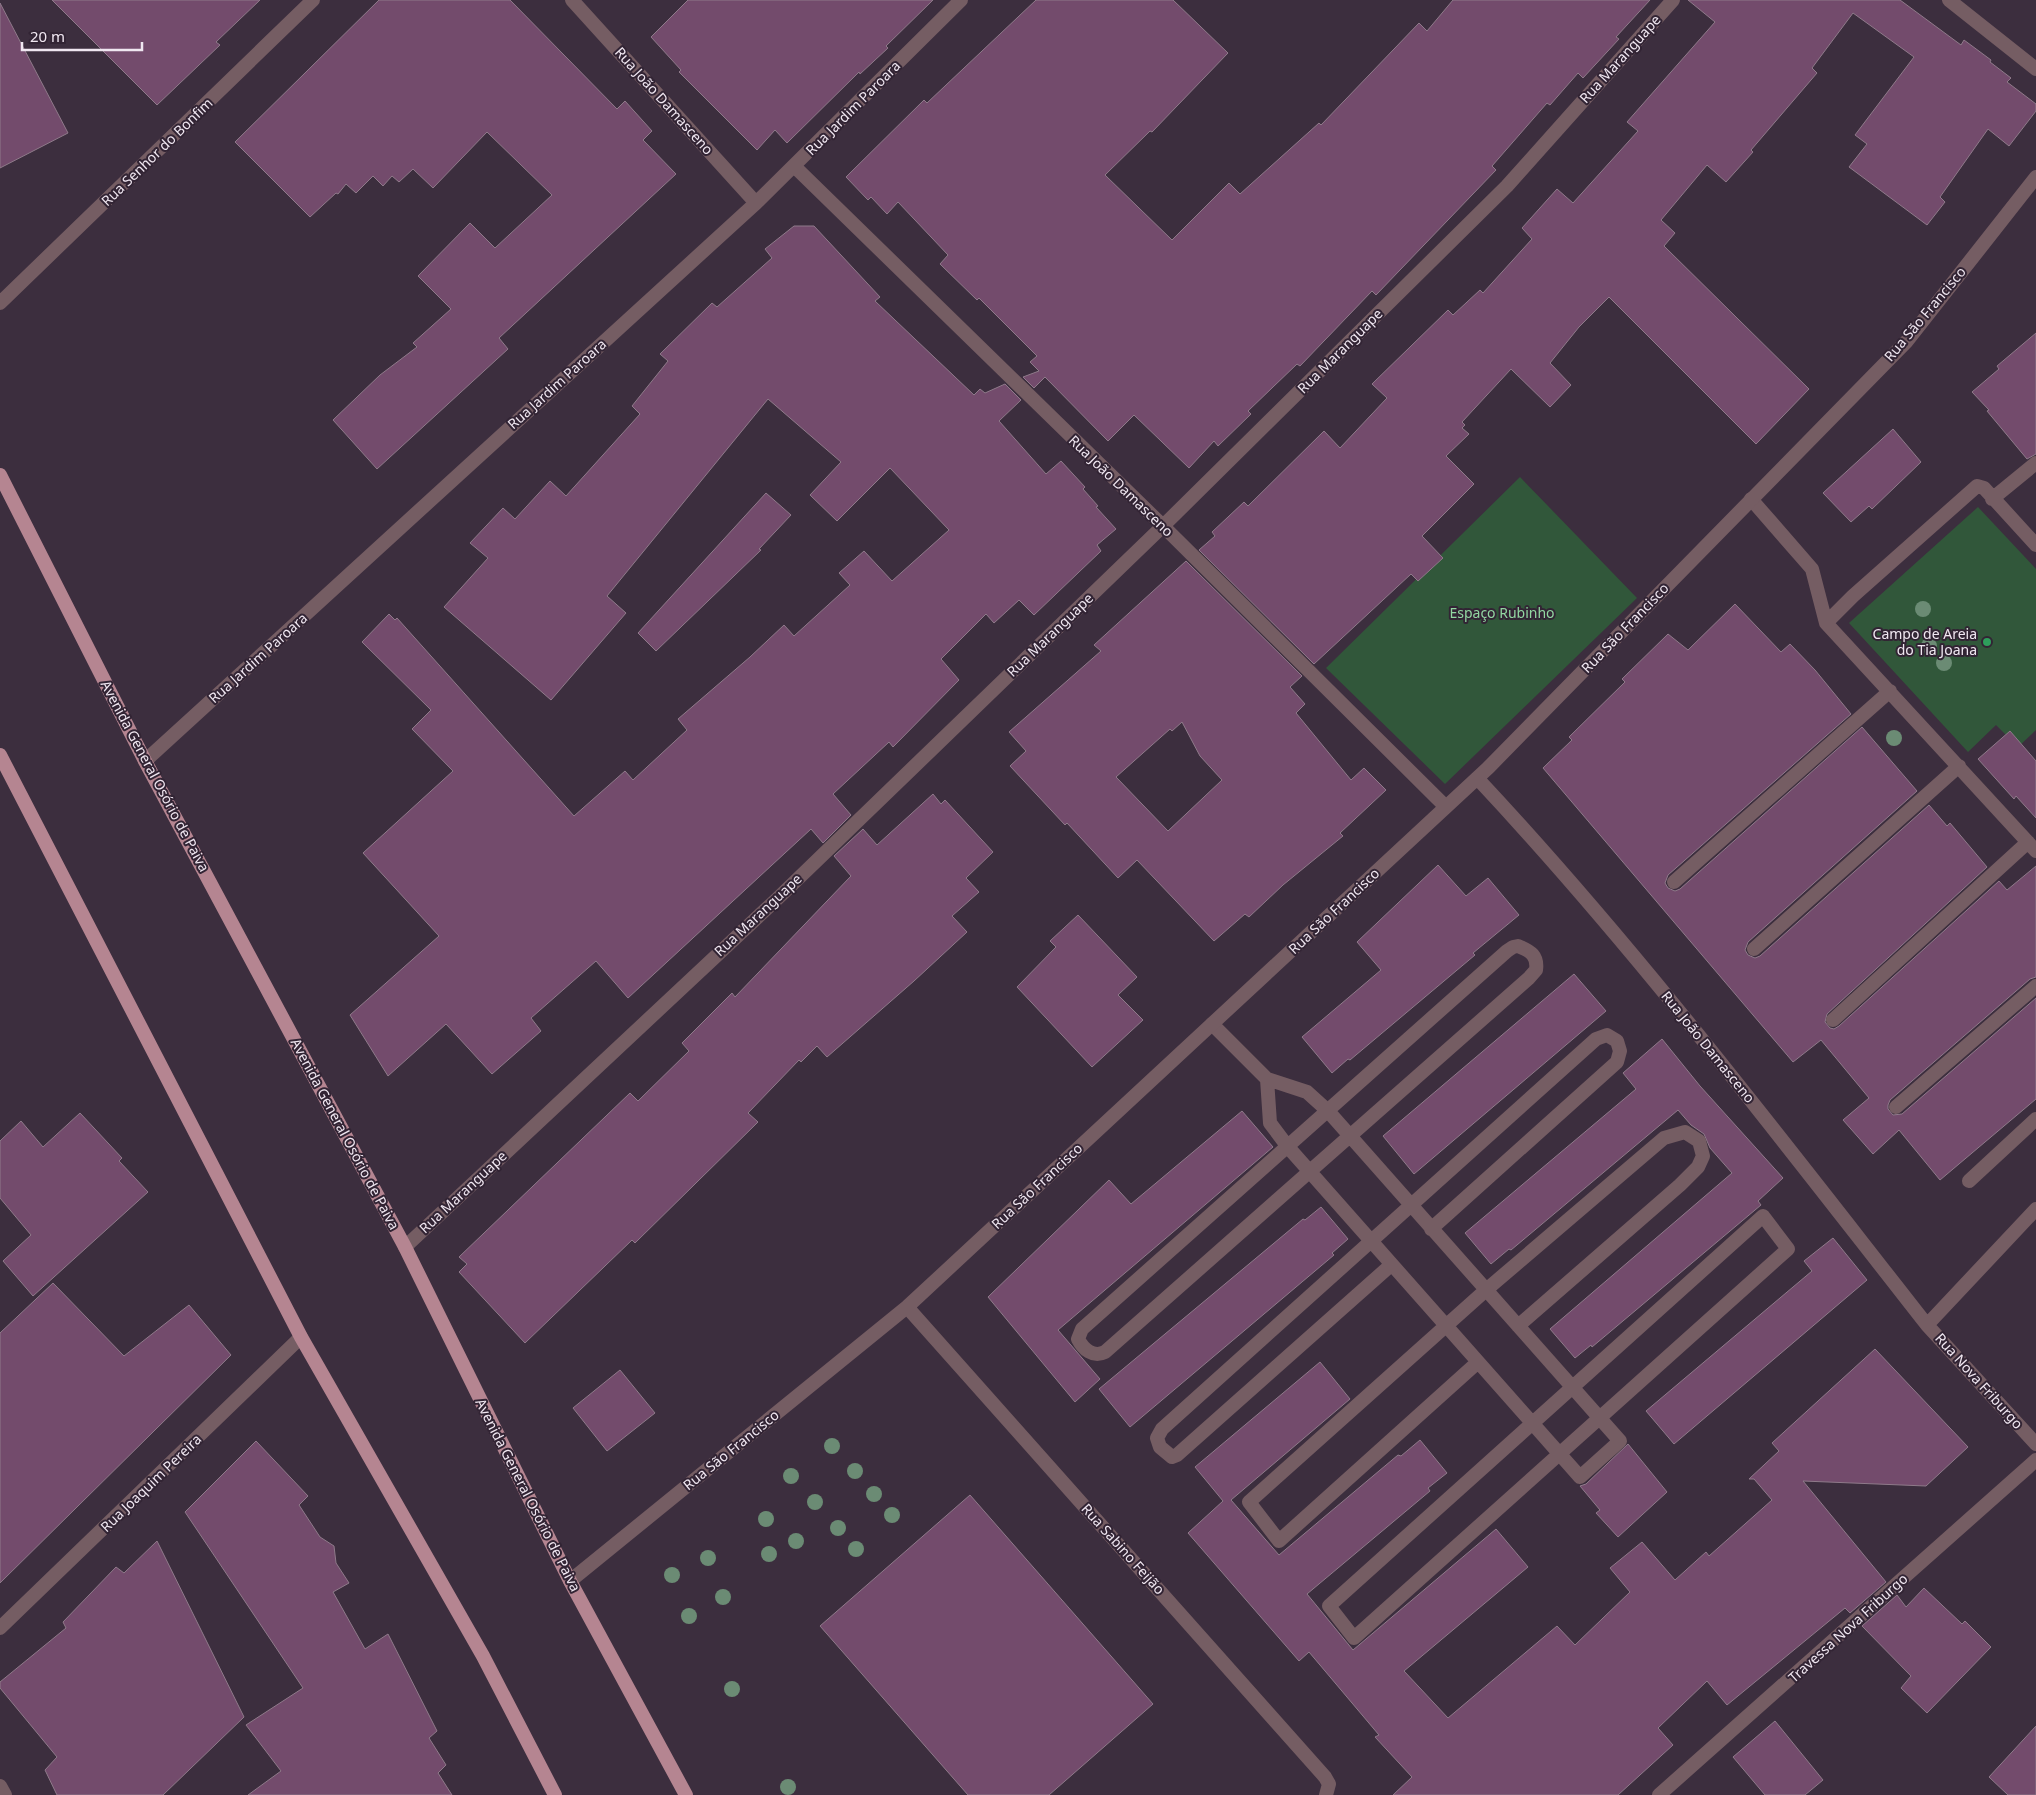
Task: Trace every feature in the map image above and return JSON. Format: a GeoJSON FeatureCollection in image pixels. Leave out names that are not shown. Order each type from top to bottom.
{"type":"FeatureCollection","features":[{"type":"Feature","properties":{"kind":"main road","name":"Avenida General Osório de Paiva"},"geometry":{"type":"LineString","coordinates":[[0,475],[145,761],[405,1247],[570,1580],[686,1795]]}},
{"type":"Feature","properties":{"kind":"main road"},"geometry":{"type":"LineString","coordinates":[[0,755],[301,1338],[482,1656],[555,1795]]}},
{"type":"Feature","properties":{"kind":"street","name":"Rua Senhor do Bonfim"},"geometry":{"type":"LineString","coordinates":[[0,303],[313,0]]}},
{"type":"Feature","properties":{"kind":"street","name":"Rua João Damasceno"},"geometry":{"type":"LineString","coordinates":[[572,0],[756,203]]}},
{"type":"Feature","properties":{"kind":"street","name":"Rua Jardim Paroara"},"geometry":{"type":"LineString","coordinates":[[145,761],[756,203],[961,0]]}},
{"type":"Feature","properties":{"kind":"street","name":"Rua Maranguape"},"geometry":{"type":"LineString","coordinates":[[405,1247],[776,899],[1163,526],[1507,186],[1673,0]]}},
{"type":"Feature","properties":{"kind":"street"},"geometry":{"type":"LineString","coordinates":[[1949,0],[2036,69]]}},
{"type":"Feature","properties":{"kind":"street","name":"Rua João Damasceno"},"geometry":{"type":"LineString","coordinates":[[794,166],[1163,526],[1446,807]]}},
{"type":"Feature","properties":{"kind":"street","name":"Rua São Francisco"},"geometry":{"type":"LineString","coordinates":[[570,1580],[907,1307],[1477,778],[1907,341],[2036,177]]}},
{"type":"Feature","properties":{"kind":"street"},"geometry":{"type":"LineString","coordinates":[[1992,499],[2036,463]]}},
{"type":"Feature","properties":{"kind":"street"},"geometry":{"type":"LineString","coordinates":[[1826,623],[1853,596],[1977,486],[1982,486],[2036,546]]}},
{"type":"Feature","properties":{"kind":"street"},"geometry":{"type":"LineString","coordinates":[[1751,499],[1812,569],[1826,623],[2032,846],[1834,1020]]}},
{"type":"Feature","properties":{"kind":"street"},"geometry":{"type":"LineString","coordinates":[[1674,882],[1890,691]]}},
{"type":"Feature","properties":{"kind":"street"},"geometry":{"type":"LineString","coordinates":[[1754,948],[1959,766]]}},
{"type":"Feature","properties":{"kind":"street","name":"Rua João Damasceno"},"geometry":{"type":"LineString","coordinates":[[1477,778],[1512,814],[1682,1013],[1927,1325]]}},
{"type":"Feature","properties":{"kind":"street"},"geometry":{"type":"LineString","coordinates":[[1518,946],[1531,951],[1536,963],[1536,970],[1529,978],[1310,1173],[1105,1352],[1101,1354],[1090,1352],[1081,1346],[1078,1339],[1082,1329],[1328,1111],[1507,950],[1518,946]]}},
{"type":"Feature","properties":{"kind":"street"},"geometry":{"type":"LineString","coordinates":[[1896,1107],[2036,986]]}},
{"type":"Feature","properties":{"kind":"street"},"geometry":{"type":"LineString","coordinates":[[1212,1024],[1267,1079],[1307,1092],[1328,1111],[1620,1442],[1580,1477],[1288,1147],[1270,1123],[1267,1079]]}},
{"type":"Feature","properties":{"kind":"street"},"geometry":{"type":"LineString","coordinates":[[1391,1265],[1183,1450],[1172,1457],[1166,1454],[1160,1447],[1157,1438],[1162,1429],[1596,1039],[1607,1035],[1617,1041],[1620,1052],[1617,1062],[1431,1229]]}},
{"type":"Feature","properties":{"kind":"street"},"geometry":{"type":"LineString","coordinates":[[1969,1181],[2036,1119]]}},
{"type":"Feature","properties":{"kind":"street"},"geometry":{"type":"LineString","coordinates":[[1478,1362],[1279,1541],[1249,1502],[1486,1290],[1664,1138],[1685,1132],[1699,1141],[1703,1156],[1698,1167],[1680,1185],[1518,1326]]}},
{"type":"Feature","properties":{"kind":"street","name":"Rua Nova Friburgo"},"geometry":{"type":"LineString","coordinates":[[2036,1209],[1927,1325],[2036,1444]]}},
{"type":"Feature","properties":{"kind":"street"},"geometry":{"type":"LineString","coordinates":[[1764,1216],[1788,1249],[1354,1638],[1329,1606],[1572,1387],[1764,1216]]}},
{"type":"Feature","properties":{"kind":"street","name":"Rua Sabino Feijão"},"geometry":{"type":"LineString","coordinates":[[907,1307],[1326,1777],[1329,1784],[1326,1795]]}},
{"type":"Feature","properties":{"kind":"street","name":"Rua Joaquim Pereira"},"geometry":{"type":"LineString","coordinates":[[0,1628],[301,1338]]}},
{"type":"Feature","properties":{"kind":"street","name":"Travessa Nova Friburgo"},"geometry":{"type":"LineString","coordinates":[[1659,1795],[2036,1460]]}},
{"type":"Feature","properties":{"kind":"street"},"geometry":{"type":"LineString","coordinates":[[0,1786],[5,1795]]}},
{"type":"Feature","properties":{"kind":"green space","name":"Espaço Rubinho"},"geometry":{"type":"Polygon","coordinates":[[[1520,477],[1637,598],[1445,784],[1326,668],[1520,477]]]}},
{"type":"Feature","properties":{"kind":"green space"},"geometry":{"type":"Polygon","coordinates":[[[1978,507],[2036,569],[2036,730],[2018,747],[1996,725],[1968,752],[1849,623],[1978,507]]]}},
{"type":"Feature","properties":{"kind":"building"},"geometry":{"type":"Polygon","coordinates":[[[52,0],[260,0],[216,42],[220,45],[157,105],[52,0]]]}},
{"type":"Feature","properties":{"kind":"building"},"geometry":{"type":"Polygon","coordinates":[[[379,0],[510,0],[617,109],[625,101],[652,131],[643,140],[676,174],[499,338],[508,349],[377,469],[333,420],[380,375],[417,347],[413,343],[451,309],[418,276],[470,223],[495,248],[552,195],[487,132],[433,188],[413,169],[399,182],[392,176],[383,186],[373,176],[356,193],[346,184],[338,194],[336,193],[310,217],[235,142],[379,0]]]}},
{"type":"Feature","properties":{"kind":"building"},"geometry":{"type":"Polygon","coordinates":[[[688,0],[933,0],[886,46],[888,48],[860,74],[859,72],[787,143],[775,130],[757,150],[679,72],[681,70],[651,37],[688,0]]]}},
{"type":"Feature","properties":{"kind":"building"},"geometry":{"type":"Polygon","coordinates":[[[1036,0],[1173,0],[1228,53],[1152,132],[1150,131],[1105,175],[1172,240],[1229,183],[1240,194],[1319,123],[1321,125],[1419,23],[1427,31],[1453,0],[1650,0],[1616,37],[1619,39],[1583,78],[1578,73],[1550,105],[1547,103],[1492,166],[1496,170],[1376,295],[1372,291],[1300,366],[1297,364],[1248,411],[1251,414],[1218,446],[1214,441],[1189,468],[1134,415],[1108,441],[1045,377],[1034,388],[1023,377],[1039,371],[1030,362],[1037,356],[979,298],[977,300],[940,264],[948,255],[898,202],[887,214],[871,197],[868,200],[846,177],[924,100],[927,103],[1036,0]]]}},
{"type":"Feature","properties":{"kind":"building"},"geometry":{"type":"Polygon","coordinates":[[[1688,0],[1900,0],[1961,45],[1964,40],[1991,60],[1990,62],[2011,78],[2007,82],[2036,104],[2036,111],[2009,146],[1988,129],[1940,197],[1945,202],[1927,225],[1849,167],[1867,144],[1855,135],[1914,57],[1853,13],[1812,68],[1817,73],[1751,150],[1753,152],[1726,182],[1707,165],[1661,220],[1675,233],[1664,246],[1809,389],[1756,444],[1609,297],[1579,327],[1550,363],[1571,385],[1550,407],[1511,369],[1462,422],[1465,425],[1462,428],[1469,434],[1446,456],[1474,484],[1422,536],[1443,558],[1418,581],[1411,574],[1314,664],[1199,550],[1215,536],[1212,532],[1244,502],[1248,506],[1324,431],[1340,448],[1387,398],[1372,384],[1448,310],[1453,315],[1480,290],[1483,293],[1532,239],[1522,228],[1557,189],[1573,203],[1638,131],[1627,122],[1715,22],[1688,0]]]}},
{"type":"Feature","properties":{"kind":"building"},"geometry":{"type":"Polygon","coordinates":[[[0,3],[68,133],[0,168],[0,3]]]}},
{"type":"Feature","properties":{"kind":"building"},"geometry":{"type":"Polygon","coordinates":[[[794,226],[814,226],[880,297],[875,301],[974,395],[980,389],[985,393],[1005,384],[1021,400],[999,421],[1046,474],[1061,461],[1085,487],[1083,489],[1098,506],[1096,507],[1116,529],[1097,545],[1101,551],[1034,615],[1019,600],[994,623],[986,614],[941,659],[959,680],[893,747],[889,742],[833,794],[851,815],[823,843],[811,829],[628,998],[596,961],[531,1018],[541,1031],[492,1074],[446,1024],[388,1076],[350,1015],[439,936],[363,853],[453,771],[412,729],[431,710],[362,642],[389,614],[395,620],[397,618],[574,816],[625,771],[633,780],[687,730],[678,719],[784,625],[794,636],[850,585],[839,573],[864,551],[892,581],[949,530],[890,468],[837,521],[810,495],[841,462],[768,399],[607,596],[626,613],[551,700],[444,607],[488,558],[470,543],[503,508],[515,519],[550,481],[566,496],[640,414],[632,406],[668,361],[660,354],[712,303],[717,307],[772,258],[765,249],[794,226]]]}},
{"type":"Feature","properties":{"kind":"building"},"geometry":{"type":"Polygon","coordinates":[[[2036,333],[2036,454],[2027,459],[1987,411],[1989,410],[1972,392],[1999,369],[1997,366],[2036,333]]]}},
{"type":"Feature","properties":{"kind":"building"},"geometry":{"type":"Polygon","coordinates":[[[1893,429],[1921,462],[1872,509],[1869,506],[1851,522],[1823,493],[1893,429]]]}},
{"type":"Feature","properties":{"kind":"building"},"geometry":{"type":"Polygon","coordinates":[[[766,493],[791,515],[759,549],[761,550],[656,651],[638,633],[766,493]]]}},
{"type":"Feature","properties":{"kind":"building"},"geometry":{"type":"Polygon","coordinates":[[[1186,561],[1302,676],[1290,687],[1305,704],[1296,713],[1351,780],[1364,768],[1386,790],[1340,833],[1343,836],[1283,885],[1249,917],[1245,914],[1214,941],[1137,860],[1118,878],[1010,766],[1026,751],[1009,732],[1101,651],[1094,645],[1186,561]],[[1182,722],[1172,731],[1170,729],[1116,777],[1168,831],[1222,780],[1200,756],[1182,722]]]}},
{"type":"Feature","properties":{"kind":"building"},"geometry":{"type":"Polygon","coordinates":[[[1735,604],[1781,652],[1790,644],[1815,670],[1851,714],[1668,875],[1665,883],[1668,888],[1675,891],[1680,889],[1862,727],[1917,791],[1748,942],[1745,950],[1748,955],[1755,958],[1760,956],[1929,805],[1947,826],[1950,823],[1987,867],[1827,1014],[1825,1022],[1830,1028],[1834,1029],[1999,881],[2007,890],[2036,866],[2036,977],[2030,979],[1890,1100],[1888,1105],[1888,1109],[1893,1115],[1902,1114],[2036,998],[2036,1099],[1940,1180],[1899,1130],[1873,1154],[1843,1120],[1869,1098],[1821,1040],[1793,1062],[1543,768],[1572,740],[1569,737],[1625,682],[1622,679],[1668,634],[1688,650],[1735,604]]]}},
{"type":"Feature","properties":{"kind":"building"},"geometry":{"type":"Polygon","coordinates":[[[2010,731],[2036,761],[2036,818],[2016,796],[2014,799],[1978,759],[2010,731]]]}},
{"type":"Feature","properties":{"kind":"building"},"geometry":{"type":"Polygon","coordinates":[[[933,794],[941,804],[945,800],[993,852],[966,878],[979,892],[952,916],[967,932],[827,1057],[817,1046],[801,1062],[799,1060],[748,1113],[758,1122],[635,1243],[632,1240],[525,1343],[459,1272],[467,1264],[459,1257],[630,1093],[638,1101],[689,1051],[682,1043],[732,993],[735,997],[851,876],[834,856],[863,829],[877,845],[933,794]]]}},
{"type":"Feature","properties":{"kind":"building"},"geometry":{"type":"Polygon","coordinates":[[[1438,865],[1466,896],[1488,878],[1519,915],[1473,953],[1475,955],[1332,1073],[1302,1037],[1381,970],[1357,942],[1438,865]]]}},
{"type":"Feature","properties":{"kind":"building"},"geometry":{"type":"Polygon","coordinates":[[[1078,915],[1137,977],[1118,995],[1143,1020],[1092,1067],[1017,987],[1056,947],[1050,941],[1078,915]]]}},
{"type":"Feature","properties":{"kind":"building"},"geometry":{"type":"Polygon","coordinates":[[[1574,974],[1606,1011],[1414,1174],[1383,1136],[1574,974]]]}},
{"type":"Feature","properties":{"kind":"building"},"geometry":{"type":"Polygon","coordinates":[[[1662,1039],[1700,1086],[1783,1178],[1758,1201],[1761,1205],[1592,1347],[1591,1345],[1575,1358],[1550,1329],[1732,1173],[1710,1148],[1704,1134],[1691,1125],[1678,1110],[1511,1250],[1509,1249],[1491,1264],[1465,1233],[1636,1089],[1623,1073],[1662,1039]]]}},
{"type":"Feature","properties":{"kind":"building"},"geometry":{"type":"Polygon","coordinates":[[[1242,1111],[1273,1147],[1058,1330],[1100,1379],[1075,1402],[988,1297],[1109,1180],[1131,1204],[1242,1111]]]}},
{"type":"Feature","properties":{"kind":"building"},"geometry":{"type":"Polygon","coordinates":[[[80,1113],[122,1158],[119,1161],[148,1192],[33,1296],[3,1261],[31,1235],[0,1198],[0,1141],[21,1121],[43,1147],[80,1113]]]}},
{"type":"Feature","properties":{"kind":"building"},"geometry":{"type":"Polygon","coordinates":[[[1321,1207],[1348,1239],[1332,1253],[1334,1255],[1130,1427],[1099,1389],[1303,1219],[1305,1220],[1321,1207]]]}},
{"type":"Feature","properties":{"kind":"building"},"geometry":{"type":"Polygon","coordinates":[[[1833,1238],[1867,1280],[1674,1444],[1646,1411],[1812,1271],[1804,1261],[1833,1238]]]}},
{"type":"Feature","properties":{"kind":"building"},"geometry":{"type":"Polygon","coordinates":[[[53,1283],[124,1356],[189,1305],[231,1355],[0,1583],[0,1333],[53,1283]]]}},
{"type":"Feature","properties":{"kind":"building"},"geometry":{"type":"Polygon","coordinates":[[[1875,1349],[1968,1447],[1926,1486],[1803,1481],[1886,1582],[1850,1613],[1845,1608],[1727,1705],[1707,1681],[1658,1728],[1673,1745],[1618,1795],[1393,1795],[1412,1777],[1375,1737],[1379,1735],[1309,1652],[1299,1661],[1188,1533],[1223,1501],[1195,1467],[1320,1362],[1350,1399],[1231,1500],[1279,1555],[1398,1455],[1401,1456],[1420,1440],[1447,1473],[1428,1488],[1430,1491],[1307,1594],[1353,1650],[1496,1529],[1528,1567],[1404,1671],[1448,1718],[1557,1626],[1575,1645],[1630,1592],[1610,1568],[1642,1542],[1675,1580],[1706,1552],[1709,1556],[1772,1500],[1754,1479],[1749,1479],[1779,1451],[1772,1443],[1875,1349]]]}},
{"type":"Feature","properties":{"kind":"building"},"geometry":{"type":"Polygon","coordinates":[[[620,1370],[655,1413],[607,1451],[573,1408],[620,1370]]]}},
{"type":"Feature","properties":{"kind":"building"},"geometry":{"type":"Polygon","coordinates":[[[256,1441],[308,1496],[299,1505],[320,1537],[334,1546],[336,1563],[349,1583],[333,1592],[365,1649],[388,1634],[437,1731],[429,1738],[446,1765],[438,1773],[452,1795],[248,1795],[281,1771],[246,1725],[303,1688],[185,1512],[256,1441]]]}},
{"type":"Feature","properties":{"kind":"building"},"geometry":{"type":"Polygon","coordinates":[[[1628,1444],[1667,1492],[1618,1537],[1596,1513],[1600,1510],[1580,1486],[1586,1484],[1628,1444]]]}},
{"type":"Feature","properties":{"kind":"building"},"geometry":{"type":"Polygon","coordinates":[[[970,1495],[1153,1704],[1049,1795],[968,1795],[820,1626],[970,1495]]]}},
{"type":"Feature","properties":{"kind":"building"},"geometry":{"type":"Polygon","coordinates":[[[157,1541],[244,1717],[163,1795],[57,1795],[45,1770],[57,1757],[0,1688],[0,1682],[66,1628],[63,1622],[116,1567],[124,1573],[157,1541]]]}},
{"type":"Feature","properties":{"kind":"building"},"geometry":{"type":"Polygon","coordinates":[[[1924,1588],[1962,1624],[1965,1621],[1991,1647],[1927,1713],[1901,1688],[1911,1676],[1862,1626],[1897,1595],[1906,1607],[1924,1588]]]}},
{"type":"Feature","properties":{"kind":"building"},"geometry":{"type":"Polygon","coordinates":[[[1775,1721],[1823,1780],[1805,1795],[1765,1795],[1733,1757],[1775,1721]]]}},
{"type":"Feature","properties":{"kind":"building"},"geometry":{"type":"Polygon","coordinates":[[[2036,1726],[2036,1795],[2008,1795],[1989,1777],[2036,1726]]]}},
{"type":"Feature","properties":{"kind":"place","name":"Campo de Areia do Tia Joana"},"geometry":{"type":"Point","coordinates":[1987,642]}}]}
